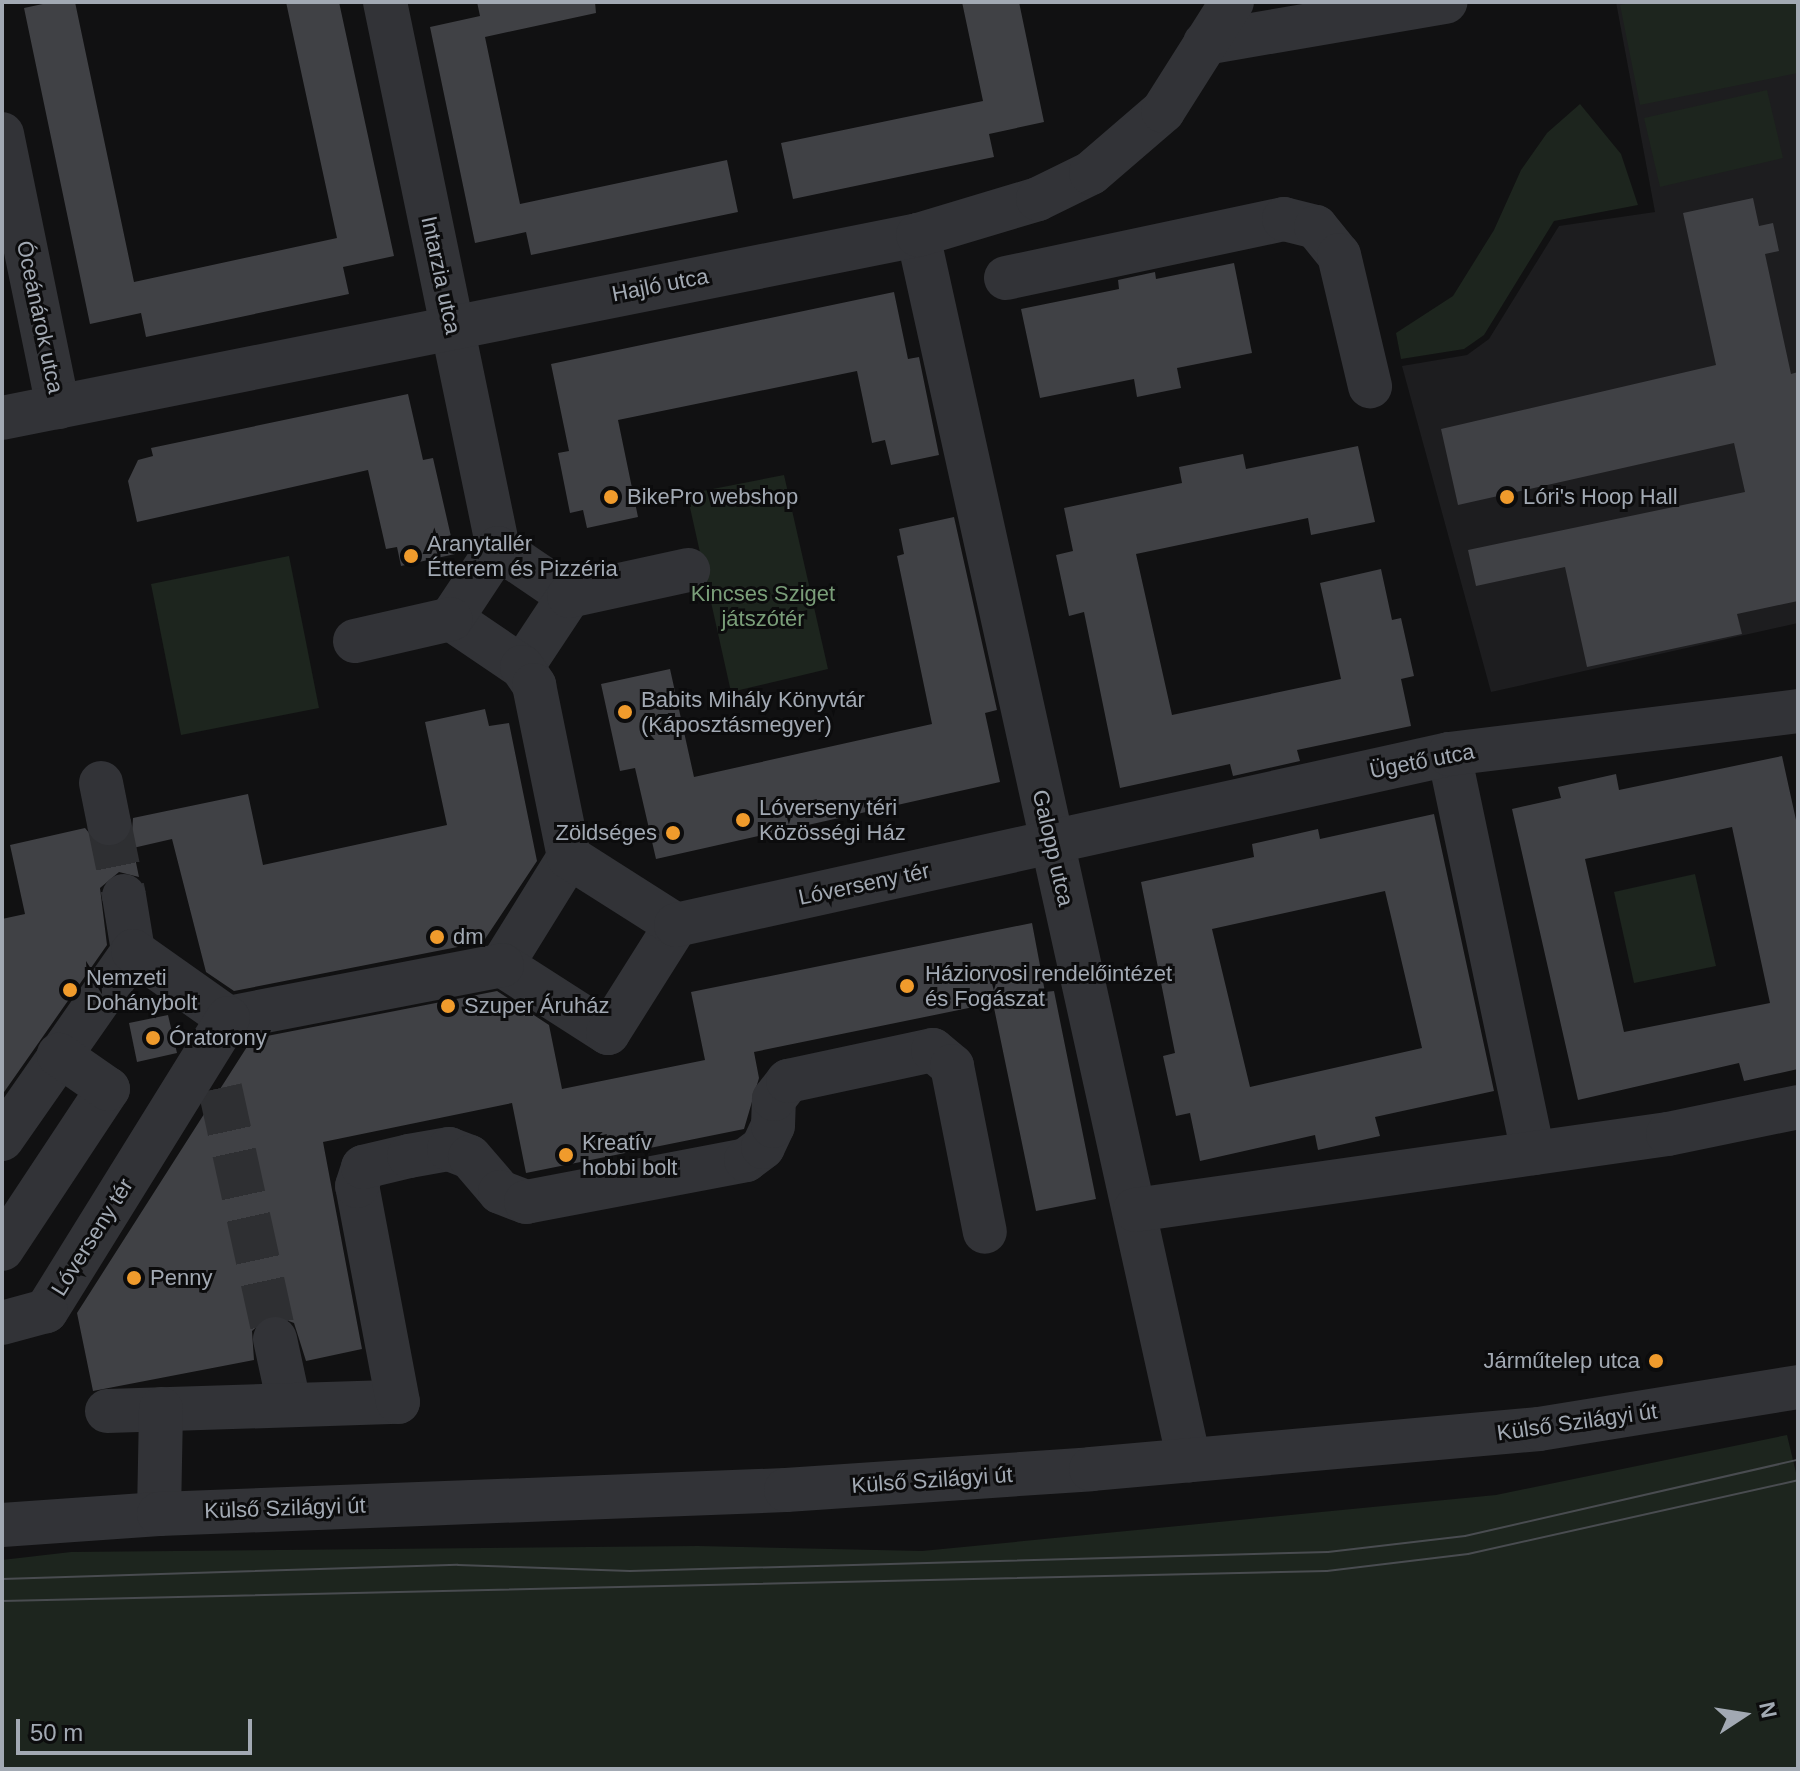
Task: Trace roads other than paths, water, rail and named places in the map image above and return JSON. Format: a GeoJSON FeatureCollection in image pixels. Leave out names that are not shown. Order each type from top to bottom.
{"type":"FeatureCollection","features":[{"type":"Feature","properties":{"kind":"street","name":"Intarzia utca"},"geometry":{"type":"LineString","coordinates":[[385,2],[498,548]]}},
{"type":"Feature","properties":{"kind":"street","name":"Hajló utca"},"geometry":{"type":"LineString","coordinates":[[2,418],[451,325],[918,235],[1038,199],[1091,173],[1163,111],[1232,2]]}},
{"type":"Feature","properties":{"kind":"street"},"geometry":{"type":"LineString","coordinates":[[1205,43],[1446,2]]}},
{"type":"Feature","properties":{"kind":"street","name":"Óceánárok utca"},"geometry":{"type":"LineString","coordinates":[[2,134],[58,407]]}},
{"type":"Feature","properties":{"kind":"street"},"geometry":{"type":"LineString","coordinates":[[1006,278],[1284,219],[1316,227],[1339,255],[1370,386]]}},
{"type":"Feature","properties":{"kind":"street","name":"Galopp utca"},"geometry":{"type":"LineString","coordinates":[[918,235],[1189,1460]]}},
{"type":"Feature","properties":{"kind":"street"},"geometry":{"type":"LineString","coordinates":[[355,641],[451,619],[498,548],[569,596]]}},
{"type":"Feature","properties":{"kind":"street"},"geometry":{"type":"LineString","coordinates":[[522,667],[569,596],[688,570]]}},
{"type":"Feature","properties":{"kind":"street"},"geometry":{"type":"LineString","coordinates":[[221,1032],[502,965],[569,857],[534,685],[522,667],[451,619]]}},
{"type":"Feature","properties":{"kind":"street","name":"Ügető utca"},"geometry":{"type":"LineString","coordinates":[[1052,843],[1449,754],[1798,711]]}},
{"type":"Feature","properties":{"kind":"street"},"geometry":{"type":"LineString","coordinates":[[1449,754],[1533,1153]]}},
{"type":"Feature","properties":{"kind":"street","name":"Lóverseny tér"},"geometry":{"type":"LineString","coordinates":[[676,925],[1052,843]]}},
{"type":"Feature","properties":{"kind":"street"},"geometry":{"type":"LineString","coordinates":[[502,965],[608,1033],[676,925],[569,857]]}},
{"type":"Feature","properties":{"kind":"street"},"geometry":{"type":"LineString","coordinates":[[124,896],[133,951],[221,1032],[220,1088]]}},
{"type":"Feature","properties":{"kind":"street"},"geometry":{"type":"LineString","coordinates":[[2,1139],[133,951]]}},
{"type":"Feature","properties":{"kind":"street","name":"Lóverseny tér"},"geometry":{"type":"LineString","coordinates":[[2,1323],[46,1311],[221,1032]]}},
{"type":"Feature","properties":{"kind":"street"},"geometry":{"type":"LineString","coordinates":[[107,1411],[398,1402],[357,1186],[363,1167],[449,1149],[470,1157],[500,1192],[526,1202],[746,1160],[763,1147],[773,1126],[774,1099],[788,1081],[933,1050],[952,1066],[985,1232]]}},
{"type":"Feature","properties":{"kind":"street"},"geometry":{"type":"LineString","coordinates":[[59,1055],[163,1125]]}},
{"type":"Feature","properties":{"kind":"street"},"geometry":{"type":"LineString","coordinates":[[2,1249],[108,1089]]}},
{"type":"Feature","properties":{"kind":"street"},"geometry":{"type":"LineString","coordinates":[[1135,1210],[1668,1134],[1798,1107]]}},
{"type":"Feature","properties":{"kind":"street"},"geometry":{"type":"LineString","coordinates":[[275,1339],[289,1404]]}},
{"type":"Feature","properties":{"kind":"street","name":"Külső Szilágyi út"},"geometry":{"type":"LineString","coordinates":[[2,1525],[159,1514],[786,1490],[1189,1460],[1539,1429],[1798,1387]]}},
{"type":"Feature","properties":{"kind":"street"},"geometry":{"type":"LineString","coordinates":[[159,1514],[161,1409]]}},
{"type":"Feature","properties":{"kind":"street","name":"Külső Szilágyi út"},"geometry":{"type":"LineString","coordinates":[[2,1510],[61,1519]]}},
{"type":"Feature","properties":{"kind":"tunnel"},"geometry":{"type":"LineString","coordinates":[[109,823],[124,896]]}},
{"type":"Feature","properties":{"kind":"tunnel"},"geometry":{"type":"LineString","coordinates":[[220,1088],[275,1339]]}},
{"type":"Feature","properties":{"kind":"tram line"},"geometry":{"type":"LineString","coordinates":[[2,1579],[458,1565],[630,1571],[1328,1552],[1465,1536],[1798,1460]]}},
{"type":"Feature","properties":{"kind":"tram line"},"geometry":{"type":"LineString","coordinates":[[2,1601],[1327,1571],[1468,1554],[1798,1480]]}},
{"type":"Feature","properties":{"kind":"place","name":"BikePro webshop"},"geometry":{"type":"Point","coordinates":[611,497]}},
{"type":"Feature","properties":{"kind":"place","name":"Lóri's Hoop Hall"},"geometry":{"type":"Point","coordinates":[1507,497]}},
{"type":"Feature","properties":{"kind":"place","name":"Aranytallér Étterem és Pizzéria"},"geometry":{"type":"Point","coordinates":[411,556]}},
{"type":"Feature","properties":{"kind":"place","name":"Babits Mihály Könyvtár (Káposztásmegyer)"},"geometry":{"type":"Point","coordinates":[625,712]}},
{"type":"Feature","properties":{"kind":"place","name":"Lóverseny téri Közösségi Ház"},"geometry":{"type":"Point","coordinates":[743,820]}},
{"type":"Feature","properties":{"kind":"place","name":"Zöldséges"},"geometry":{"type":"Point","coordinates":[673,833]}},
{"type":"Feature","properties":{"kind":"place","name":"dm"},"geometry":{"type":"Point","coordinates":[437,937]}},
{"type":"Feature","properties":{"kind":"place","name":"Háziorvosi rendelőintézet és Fogászat"},"geometry":{"type":"Point","coordinates":[907,986]}},
{"type":"Feature","properties":{"kind":"place","name":"Nemzeti Dohánybolt"},"geometry":{"type":"Point","coordinates":[70,990]}},
{"type":"Feature","properties":{"kind":"place","name":"Szuper Áruház"},"geometry":{"type":"Point","coordinates":[448,1006]}},
{"type":"Feature","properties":{"kind":"place","name":"Óratorony"},"geometry":{"type":"Point","coordinates":[153,1038]}},
{"type":"Feature","properties":{"kind":"place","name":"Kreatív hobbi bolt"},"geometry":{"type":"Point","coordinates":[566,1155]}},
{"type":"Feature","properties":{"kind":"place","name":"Penny"},"geometry":{"type":"Point","coordinates":[134,1278]}},
{"type":"Feature","properties":{"kind":"place","name":"Járműtelep utca"},"geometry":{"type":"Point","coordinates":[1656,1361]}},
{"type":"Feature","properties":{"kind":"park label","name":"Kincses Sziget játszótér"},"geometry":{"type":"Point","coordinates":[763,606]}}]}
